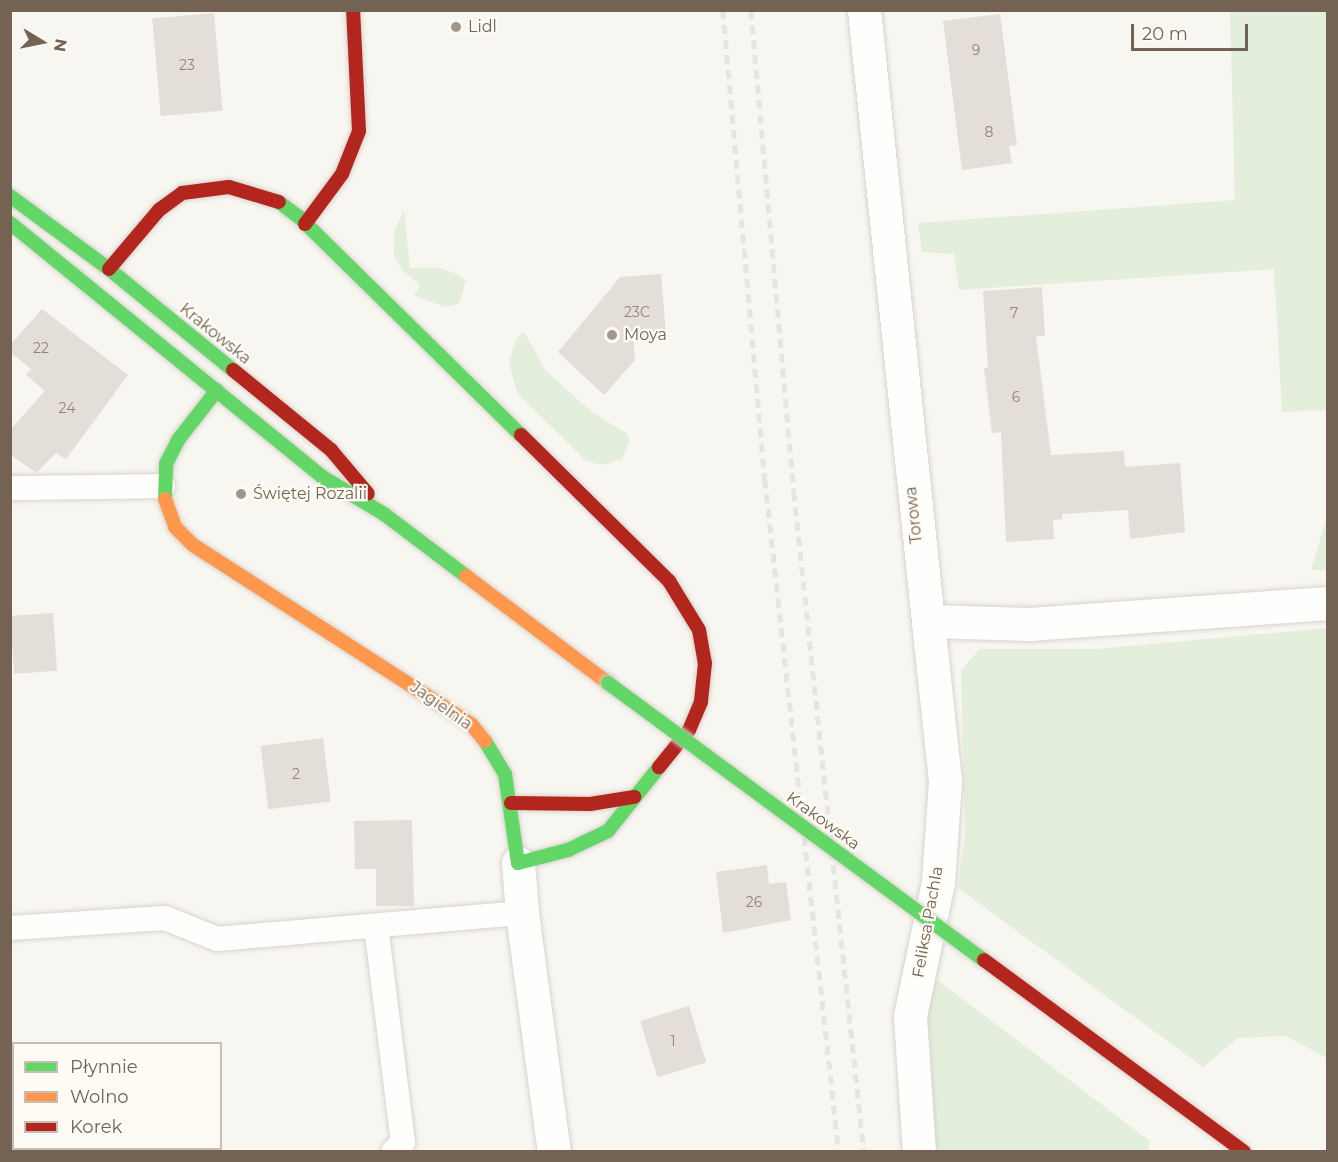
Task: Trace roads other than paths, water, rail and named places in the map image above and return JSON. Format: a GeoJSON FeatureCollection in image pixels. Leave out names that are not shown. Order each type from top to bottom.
{"type":"FeatureCollection","features":[{"type":"Feature","properties":{"kind":"street"},"geometry":{"type":"LineString","coordinates":[[305,224],[342,174],[359,130],[353,10]]}},
{"type":"Feature","properties":{"kind":"street","name":"Torowa"},"geometry":{"type":"LineString","coordinates":[[864,10],[928,621]]}},
{"type":"Feature","properties":{"kind":"street"},"geometry":{"type":"LineString","coordinates":[[109,269],[159,210],[182,193],[206,187],[249,189],[276,200],[305,224],[650,561],[692,615],[704,647],[701,702],[689,730],[608,831],[568,850],[518,863]]}},
{"type":"Feature","properties":{"kind":"street","name":"Krakowska"},"geometry":{"type":"LineString","coordinates":[[10,196],[109,269],[331,450],[384,514]]}},
{"type":"Feature","properties":{"kind":"street","name":"Krakowska"},"geometry":{"type":"LineString","coordinates":[[10,223],[321,476],[384,514],[608,683],[1244,1152]]}},
{"type":"Feature","properties":{"kind":"street","name":"Jagielnia"},"geometry":{"type":"LineString","coordinates":[[217,390],[170,454],[163,486],[169,515],[193,545],[471,724],[496,757],[511,803],[522,913],[554,1152]]}},
{"type":"Feature","properties":{"kind":"street"},"geometry":{"type":"LineString","coordinates":[[928,621],[987,624],[1086,622],[1328,603]]}},
{"type":"Feature","properties":{"kind":"street","name":"Feliksa Pachla"},"geometry":{"type":"LineString","coordinates":[[919,1152],[910,1016],[938,882],[945,781],[928,621]]}},
{"type":"Feature","properties":{"kind":"street"},"geometry":{"type":"LineString","coordinates":[[511,803],[590,804],[634,797]]}},
{"type":"Feature","properties":{"kind":"lane"},"geometry":{"type":"LineString","coordinates":[[10,488],[163,486]]}},
{"type":"Feature","properties":{"kind":"lane"},"geometry":{"type":"LineString","coordinates":[[10,928],[165,918],[217,939],[522,913]]}},
{"type":"Feature","properties":{"kind":"lane"},"geometry":{"type":"LineString","coordinates":[[376,926],[403,1142],[393,1152]]}},
{"type":"Feature","properties":{"kind":"railway"},"geometry":{"type":"LineString","coordinates":[[723,10],[765,479],[839,1152]]}},
{"type":"Feature","properties":{"kind":"railway"},"geometry":{"type":"LineString","coordinates":[[751,10],[794,492],[864,1152]]}},
{"type":"Feature","properties":{"kind":"place","name":"Lidl"},"geometry":{"type":"Point","coordinates":[456,27]}},
{"type":"Feature","properties":{"kind":"place","name":"Moya"},"geometry":{"type":"Point","coordinates":[612,335]}},
{"type":"Feature","properties":{"kind":"place","name":"Świętej Rozalii"},"geometry":{"type":"Point","coordinates":[241,494]}}]}
